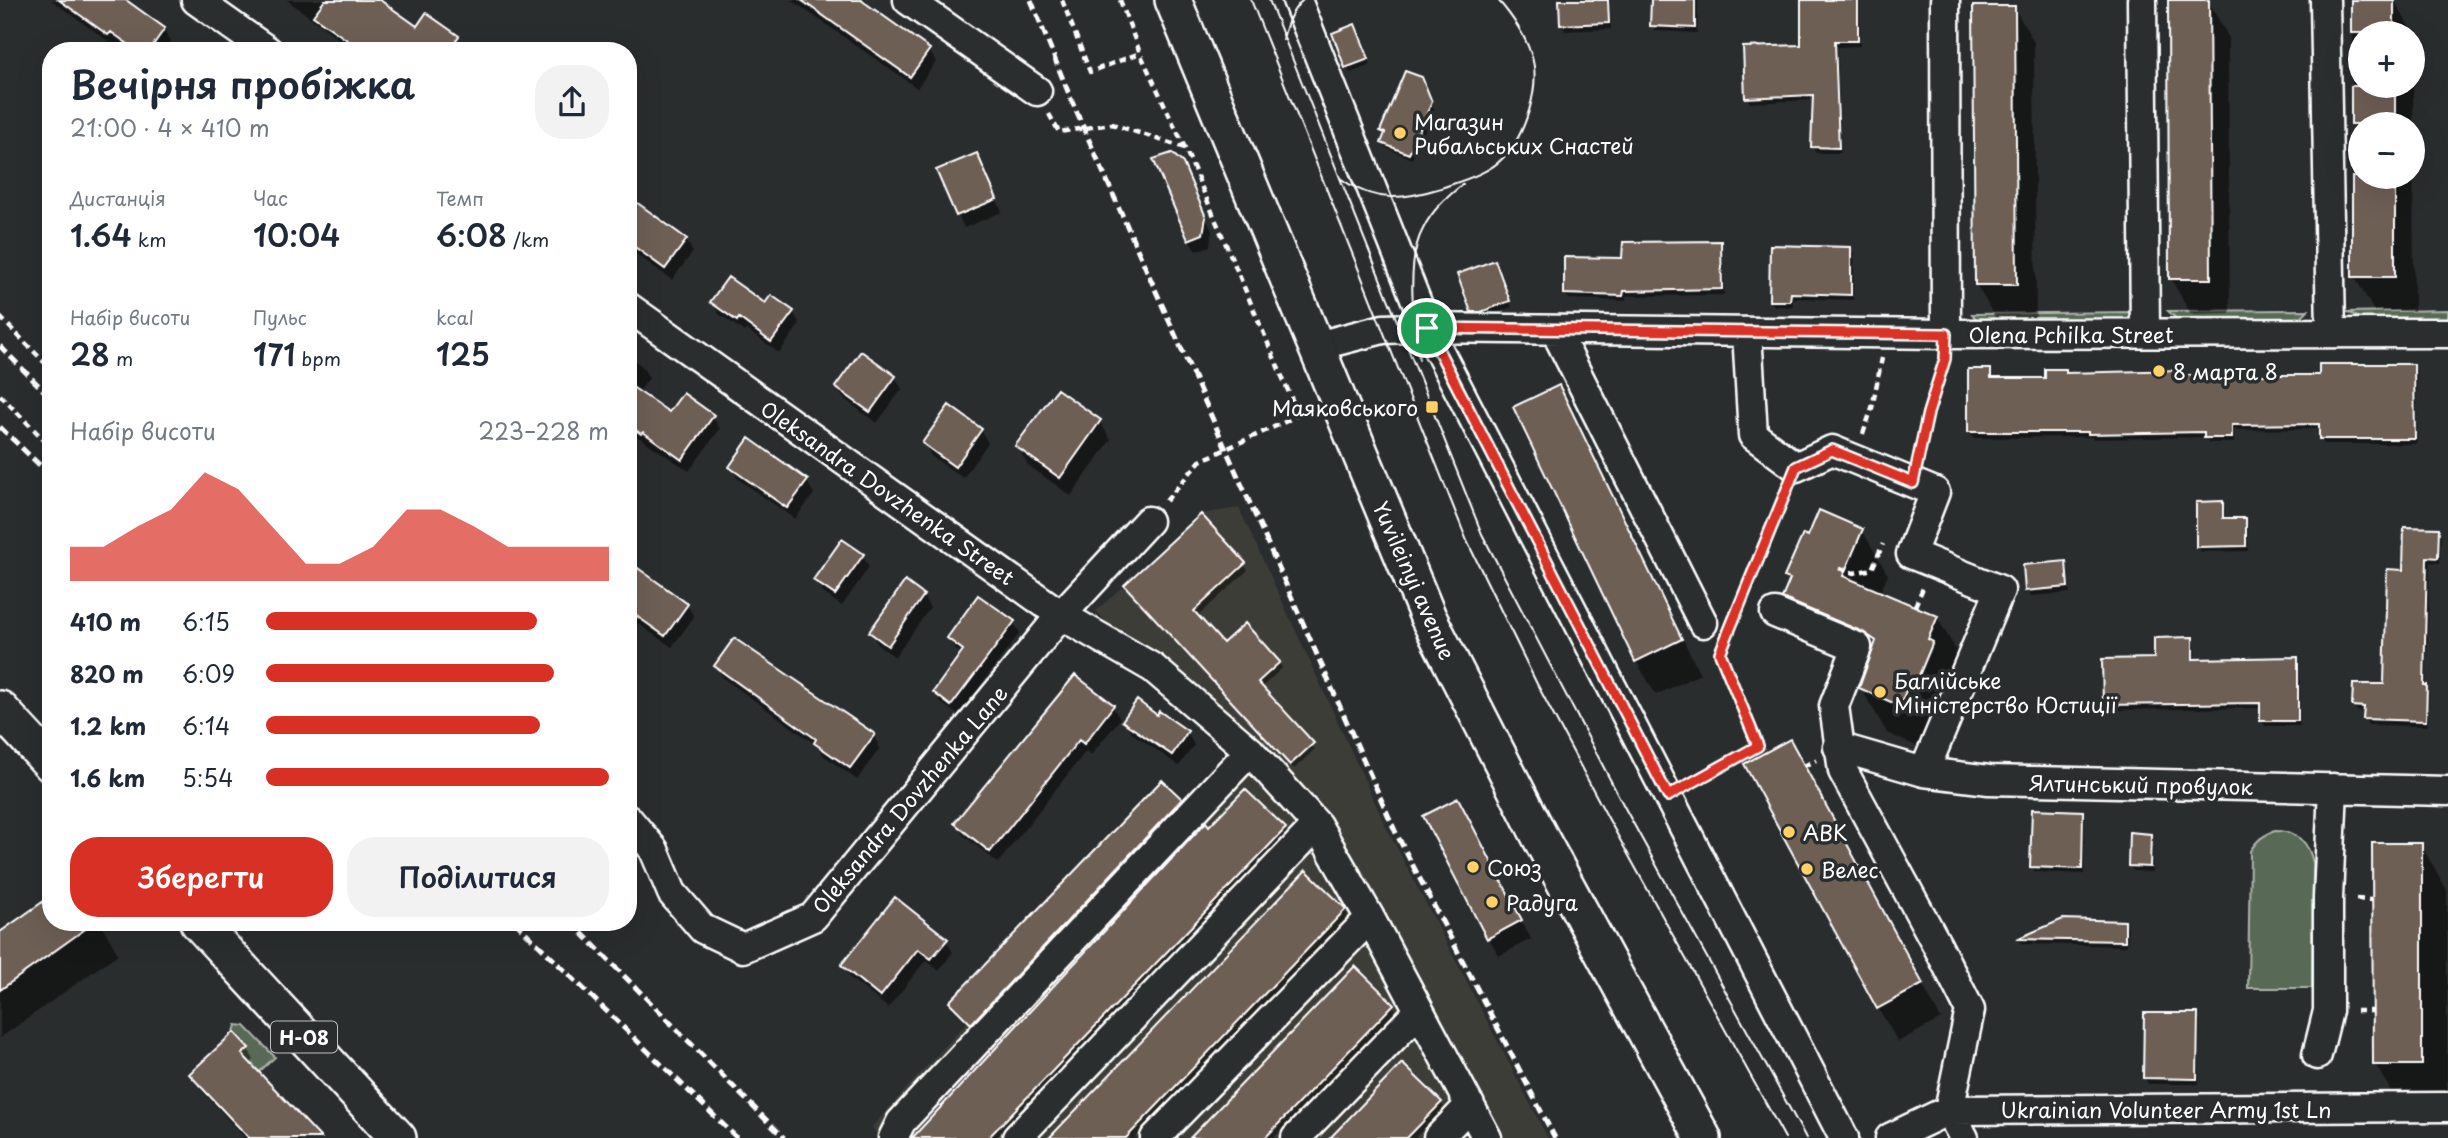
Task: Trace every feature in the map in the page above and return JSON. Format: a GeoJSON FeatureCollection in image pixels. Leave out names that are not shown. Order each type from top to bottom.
{"type":"FeatureCollection","features":[{"type":"Feature","properties":{"kind":"main road","name":"Yuvileinyi avenue"},"geometry":{"type":"LineString","coordinates":[[1173,0],[1427,617],[1540,837],[1703,1138]]}},
{"type":"Feature","properties":{"kind":"main road"},"geometry":{"type":"LineString","coordinates":[[0,709],[42,754]]}},
{"type":"Feature","properties":{"kind":"main road","name":"Н-08"},"geometry":{"type":"LineString","coordinates":[[206,931],[398,1138]]}},
{"type":"Feature","properties":{"kind":"street"},"geometry":{"type":"LineString","coordinates":[[196,0],[255,42]]}},
{"type":"Feature","properties":{"kind":"street"},"geometry":{"type":"LineString","coordinates":[[908,0],[1037,91]]}},
{"type":"Feature","properties":{"kind":"street"},"geometry":{"type":"LineString","coordinates":[[1297,0],[1427,328],[1844,1138]]}},
{"type":"Feature","properties":{"kind":"street"},"geometry":{"type":"LineString","coordinates":[[1945,0],[1946,334]]}},
{"type":"Feature","properties":{"kind":"street"},"geometry":{"type":"LineString","coordinates":[[2142,0],[2145,333]]}},
{"type":"Feature","properties":{"kind":"street"},"geometry":{"type":"LineString","coordinates":[[2325,0],[2332,333]]}},
{"type":"Feature","properties":{"kind":"street","name":"Oleksandra Dovzhenka Street"},"geometry":{"type":"LineString","coordinates":[[637,313],[1060,615],[1153,668],[1250,751],[1317,825],[1370,918],[1487,1138]]}},
{"type":"Feature","properties":{"kind":"street","name":"Olena Pchilka Street"},"geometry":{"type":"LineString","coordinates":[[1317,346],[1383,329],[1427,328],[1946,334],[2448,332]]}},
{"type":"Feature","properties":{"kind":"street"},"geometry":{"type":"LineString","coordinates":[[1555,330],[1703,623]]}},
{"type":"Feature","properties":{"kind":"street"},"geometry":{"type":"LineString","coordinates":[[1747,332],[1753,435],[1796,467],[1832,450],[1935,492],[1911,554],[2000,590],[1924,772]]}},
{"type":"Feature","properties":{"kind":"street","name":"Oleksandra Dovzhenka Lane"},"geometry":{"type":"LineString","coordinates":[[637,830],[654,850],[672,893],[703,929],[743,948],[813,917],[1060,615],[1148,521]]}},
{"type":"Feature","properties":{"kind":"street"},"geometry":{"type":"LineString","coordinates":[[1775,613],[1857,647],[1834,706],[1843,771],[1970,1010],[1949,1110],[1964,1138]]}},
{"type":"Feature","properties":{"kind":"street","name":"Ялтинський провулок"},"geometry":{"type":"LineString","coordinates":[[1838,747],[1924,772],[1989,780],[2448,791]]}},
{"type":"Feature","properties":{"kind":"street"},"geometry":{"type":"LineString","coordinates":[[894,1138],[901,1122],[1250,751]]}},
{"type":"Feature","properties":{"kind":"street"},"geometry":{"type":"LineString","coordinates":[[2317,1055],[2328,1011],[2328,898],[2333,788]]}},
{"type":"Feature","properties":{"kind":"street"},"geometry":{"type":"LineString","coordinates":[[1017,1138],[1317,825]]}},
{"type":"Feature","properties":{"kind":"street"},"geometry":{"type":"LineString","coordinates":[[1155,1138],[1370,918]]}},
{"type":"Feature","properties":{"kind":"street"},"geometry":{"type":"LineString","coordinates":[[1296,1138],[1418,1012]]}},
{"type":"Feature","properties":{"kind":"street"},"geometry":{"type":"LineString","coordinates":[[1438,1138],[1470,1105]]}},
{"type":"Feature","properties":{"kind":"street","name":"Ukrainian Volunteer Army 1st Ln"},"geometry":{"type":"LineString","coordinates":[[1890,1138],[1949,1110],[2448,1107]]}},
{"type":"Feature","properties":{"kind":"path"},"geometry":{"type":"LineString","coordinates":[[1062,0],[1090,72],[1140,53]]}},
{"type":"Feature","properties":{"kind":"path"},"geometry":{"type":"LineString","coordinates":[[1120,0],[1140,53],[1185,148],[1297,414]]}},
{"type":"Feature","properties":{"kind":"path"},"geometry":{"type":"LineString","coordinates":[[1037,91],[1059,132],[1112,124],[1185,148]]}},
{"type":"Feature","properties":{"kind":"path"},"geometry":{"type":"LineString","coordinates":[[0,317],[42,360]]}},
{"type":"Feature","properties":{"kind":"path"},"geometry":{"type":"LineString","coordinates":[[1872,408],[1886,333]]}},
{"type":"Feature","properties":{"kind":"path"},"geometry":{"type":"LineString","coordinates":[[1913,483],[1928,413],[1945,359],[1946,334]]}},
{"type":"Feature","properties":{"kind":"path"},"geometry":{"type":"LineString","coordinates":[[1148,521],[1200,461],[1287,421],[1335,390]]}},
{"type":"Feature","properties":{"kind":"path"},"geometry":{"type":"LineString","coordinates":[[0,395],[42,438]]}},
{"type":"Feature","properties":{"kind":"path"},"geometry":{"type":"LineString","coordinates":[[1668,796],[1758,746],[1720,653],[1796,467]]}},
{"type":"Feature","properties":{"kind":"path"},"geometry":{"type":"LineString","coordinates":[[1839,568],[1854,573],[1872,569],[1883,543],[1911,554]]}},
{"type":"Feature","properties":{"kind":"shaded area"},"geometry":{"type":"Polygon","coordinates":[[[1239,508],[1388,831],[1548,1138],[879,1138],[872,1127],[968,1021],[949,1002],[1145,798],[1164,816],[1232,749],[1096,611],[1201,514],[1239,508]]]}},
{"type":"Feature","properties":{"kind":"green space"},"geometry":{"type":"Polygon","coordinates":[[[2308,310],[2302,316],[2292,319],[2246,321],[2178,320],[2168,311],[2308,310]]]}},
{"type":"Feature","properties":{"kind":"green space"},"geometry":{"type":"Polygon","coordinates":[[[2448,310],[2448,319],[2363,320],[2348,312],[2448,310]]]}},
{"type":"Feature","properties":{"kind":"green space"},"geometry":{"type":"Polygon","coordinates":[[[2133,312],[2124,322],[1977,320],[1972,314],[2133,312]]]}},
{"type":"Feature","properties":{"kind":"green space"},"geometry":{"type":"Polygon","coordinates":[[[2275,831],[2290,833],[2301,839],[2313,863],[2312,988],[2248,988],[2250,851],[2261,838],[2275,831]]]}},
{"type":"Feature","properties":{"kind":"green space"},"geometry":{"type":"Polygon","coordinates":[[[236,1025],[245,1026],[275,1057],[259,1072],[242,1054],[249,1048],[234,1032],[236,1025]]]}},
{"type":"Feature","properties":{"kind":"building"},"geometry":{"type":"Polygon","coordinates":[[[59,0],[126,0],[165,28],[155,42],[125,42],[111,32],[108,35],[59,0]]]}},
{"type":"Feature","properties":{"kind":"building"},"geometry":{"type":"Polygon","coordinates":[[[325,0],[380,0],[417,26],[426,13],[459,36],[455,42],[350,42],[313,16],[325,0]]]}},
{"type":"Feature","properties":{"kind":"building"},"geometry":{"type":"Polygon","coordinates":[[[801,0],[861,0],[930,49],[910,77],[801,0]]]}},
{"type":"Feature","properties":{"kind":"building"},"geometry":{"type":"Polygon","coordinates":[[[1559,0],[1608,0],[1609,23],[1560,25],[1559,0]]]}},
{"type":"Feature","properties":{"kind":"building"},"geometry":{"type":"Polygon","coordinates":[[[1651,0],[1695,0],[1695,28],[1650,26],[1651,0]]]}},
{"type":"Feature","properties":{"kind":"building"},"geometry":{"type":"Polygon","coordinates":[[[1801,0],[1858,0],[1858,41],[1835,41],[1839,148],[1811,147],[1813,95],[1745,98],[1743,47],[1801,45],[1801,0]]]}},
{"type":"Feature","properties":{"kind":"building"},"geometry":{"type":"Polygon","coordinates":[[[2168,0],[2209,0],[2211,279],[2169,279],[2168,0]]]}},
{"type":"Feature","properties":{"kind":"building"},"geometry":{"type":"Polygon","coordinates":[[[2351,0],[2394,0],[2394,21],[2351,21],[2351,0]]]}},
{"type":"Feature","properties":{"kind":"building"},"geometry":{"type":"Polygon","coordinates":[[[1973,6],[2015,6],[2017,285],[1975,285],[1973,6]]]}},
{"type":"Feature","properties":{"kind":"building"},"geometry":{"type":"Polygon","coordinates":[[[1355,24],[1369,59],[1345,68],[1332,33],[1355,24]]]}},
{"type":"Feature","properties":{"kind":"building"},"geometry":{"type":"Polygon","coordinates":[[[1405,71],[1422,77],[1432,102],[1409,154],[1381,143],[1385,133],[1380,131],[1405,71]]]}},
{"type":"Feature","properties":{"kind":"building"},"geometry":{"type":"Polygon","coordinates":[[[2351,98],[2395,98],[2395,112],[2351,112],[2351,98]]]}},
{"type":"Feature","properties":{"kind":"building"},"geometry":{"type":"Polygon","coordinates":[[[977,153],[997,199],[956,216],[936,170],[977,153]]]}},
{"type":"Feature","properties":{"kind":"building"},"geometry":{"type":"Polygon","coordinates":[[[1172,153],[1183,163],[1206,217],[1203,234],[1188,240],[1153,159],[1172,153]]]}},
{"type":"Feature","properties":{"kind":"building"},"geometry":{"type":"Polygon","coordinates":[[[2352,189],[2395,189],[2395,277],[2352,277],[2352,189]]]}},
{"type":"Feature","properties":{"kind":"building"},"geometry":{"type":"Polygon","coordinates":[[[637,203],[687,239],[665,269],[637,249],[637,203]]]}},
{"type":"Feature","properties":{"kind":"building"},"geometry":{"type":"Polygon","coordinates":[[[1721,241],[1722,289],[1624,291],[1623,296],[1564,294],[1564,257],[1622,258],[1623,242],[1721,241]]]}},
{"type":"Feature","properties":{"kind":"building"},"geometry":{"type":"Polygon","coordinates":[[[1770,245],[1851,247],[1851,295],[1791,293],[1790,301],[1769,301],[1770,245]]]}},
{"type":"Feature","properties":{"kind":"building"},"geometry":{"type":"Polygon","coordinates":[[[1495,260],[1510,301],[1481,312],[1471,312],[1457,274],[1495,260]]]}},
{"type":"Feature","properties":{"kind":"building"},"geometry":{"type":"Polygon","coordinates":[[[728,277],[765,303],[771,295],[794,311],[771,342],[739,318],[737,321],[710,302],[728,277]]]}},
{"type":"Feature","properties":{"kind":"building"},"geometry":{"type":"Polygon","coordinates":[[[861,351],[896,376],[870,412],[835,387],[861,351]]]}},
{"type":"Feature","properties":{"kind":"building"},"geometry":{"type":"Polygon","coordinates":[[[2319,364],[2414,364],[2415,439],[2319,439],[2319,424],[2232,425],[2232,438],[2204,438],[2204,432],[1968,432],[1968,369],[1991,369],[1991,378],[2045,378],[2045,369],[2066,369],[2066,373],[2184,370],[2184,375],[2319,375],[2319,364]]]}},
{"type":"Feature","properties":{"kind":"building"},"geometry":{"type":"Polygon","coordinates":[[[1559,385],[1682,639],[1635,662],[1513,407],[1559,385]]]}},
{"type":"Feature","properties":{"kind":"building"},"geometry":{"type":"Polygon","coordinates":[[[1057,389],[1101,420],[1060,478],[1015,446],[1057,389]]]}},
{"type":"Feature","properties":{"kind":"building"},"geometry":{"type":"Polygon","coordinates":[[[637,390],[669,412],[683,393],[714,415],[682,460],[643,432],[641,434],[637,431],[637,390]]]}},
{"type":"Feature","properties":{"kind":"building"},"geometry":{"type":"Polygon","coordinates":[[[949,405],[982,429],[955,467],[922,443],[949,405]]]}},
{"type":"Feature","properties":{"kind":"building"},"geometry":{"type":"Polygon","coordinates":[[[749,438],[808,480],[787,508],[729,467],[749,438]]]}},
{"type":"Feature","properties":{"kind":"building"},"geometry":{"type":"Polygon","coordinates":[[[2223,501],[2223,518],[2246,518],[2246,546],[2196,547],[2196,502],[2223,501]]]}},
{"type":"Feature","properties":{"kind":"building"},"geometry":{"type":"Polygon","coordinates":[[[1819,510],[1863,529],[1843,576],[1938,616],[1928,639],[1933,642],[1915,685],[1909,683],[1900,706],[1859,688],[1876,641],[1863,632],[1782,598],[1790,579],[1784,577],[1803,534],[1808,536],[1819,510]]]}},
{"type":"Feature","properties":{"kind":"building"},"geometry":{"type":"Polygon","coordinates":[[[1201,514],[1246,563],[1194,611],[1223,643],[1245,623],[1280,662],[1258,682],[1314,743],[1290,765],[1124,585],[1201,514]]]}},
{"type":"Feature","properties":{"kind":"building"},"geometry":{"type":"Polygon","coordinates":[[[2404,527],[2439,528],[2438,558],[2427,557],[2424,685],[2427,685],[2426,721],[2363,719],[2364,707],[2352,706],[2353,684],[2384,684],[2387,569],[2403,570],[2404,527]]]}},
{"type":"Feature","properties":{"kind":"building"},"geometry":{"type":"Polygon","coordinates":[[[842,539],[864,554],[835,595],[813,580],[842,539]]]}},
{"type":"Feature","properties":{"kind":"building"},"geometry":{"type":"Polygon","coordinates":[[[2066,561],[2068,587],[2025,591],[2023,565],[2066,561]]]}},
{"type":"Feature","properties":{"kind":"building"},"geometry":{"type":"Polygon","coordinates":[[[637,567],[688,604],[665,636],[637,616],[637,567]]]}},
{"type":"Feature","properties":{"kind":"building"},"geometry":{"type":"Polygon","coordinates":[[[905,581],[924,595],[888,646],[869,632],[905,581]]]}},
{"type":"Feature","properties":{"kind":"building"},"geometry":{"type":"Polygon","coordinates":[[[978,595],[1015,621],[951,706],[933,692],[963,650],[947,638],[978,595]]]}},
{"type":"Feature","properties":{"kind":"building"},"geometry":{"type":"Polygon","coordinates":[[[2193,637],[2193,659],[2298,657],[2298,721],[2260,721],[2260,703],[2103,705],[2102,659],[2154,658],[2154,638],[2193,637]]]}},
{"type":"Feature","properties":{"kind":"building"},"geometry":{"type":"Polygon","coordinates":[[[734,638],[875,734],[850,768],[814,743],[816,739],[714,666],[734,638]]]}},
{"type":"Feature","properties":{"kind":"building"},"geometry":{"type":"Polygon","coordinates":[[[1075,675],[1114,705],[1084,744],[1079,740],[990,852],[954,823],[1075,675]]]}},
{"type":"Feature","properties":{"kind":"building"},"geometry":{"type":"Polygon","coordinates":[[[1137,700],[1157,715],[1159,711],[1188,731],[1172,755],[1122,721],[1137,700]]]}},
{"type":"Feature","properties":{"kind":"building"},"geometry":{"type":"Polygon","coordinates":[[[1790,739],[1923,984],[1877,1009],[1744,764],[1790,739]]]}},
{"type":"Feature","properties":{"kind":"building"},"geometry":{"type":"Polygon","coordinates":[[[1162,780],[1182,799],[971,1024],[949,1002],[1162,780]]]}},
{"type":"Feature","properties":{"kind":"building"},"geometry":{"type":"Polygon","coordinates":[[[1245,789],[1286,828],[988,1138],[912,1138],[1206,822],[1209,826],[1245,789]]]}},
{"type":"Feature","properties":{"kind":"building"},"geometry":{"type":"Polygon","coordinates":[[[1458,798],[1522,920],[1487,939],[1423,816],[1458,798]]]}},
{"type":"Feature","properties":{"kind":"building"},"geometry":{"type":"Polygon","coordinates":[[[2032,809],[2083,811],[2082,869],[2030,867],[2032,809]]]}},
{"type":"Feature","properties":{"kind":"building"},"geometry":{"type":"Polygon","coordinates":[[[2129,832],[2151,834],[2150,867],[2128,866],[2129,832]]]}},
{"type":"Feature","properties":{"kind":"building"},"geometry":{"type":"Polygon","coordinates":[[[2372,843],[2422,843],[2422,1065],[2373,1065],[2372,843]]]}},
{"type":"Feature","properties":{"kind":"building"},"geometry":{"type":"Polygon","coordinates":[[[1306,870],[1346,909],[1126,1138],[1049,1138],[1306,870]]]}},
{"type":"Feature","properties":{"kind":"building"},"geometry":{"type":"Polygon","coordinates":[[[895,897],[948,939],[931,959],[918,949],[880,997],[841,965],[895,897]]]}},
{"type":"Feature","properties":{"kind":"building"},"geometry":{"type":"Polygon","coordinates":[[[42,902],[42,931],[82,931],[0,990],[0,932],[42,902]]]}},
{"type":"Feature","properties":{"kind":"building"},"geometry":{"type":"Polygon","coordinates":[[[2063,919],[2125,921],[2125,941],[2017,939],[2063,919]]]}},
{"type":"Feature","properties":{"kind":"building"},"geometry":{"type":"Polygon","coordinates":[[[1355,966],[1394,1004],[1265,1138],[1190,1138],[1355,966]]]}},
{"type":"Feature","properties":{"kind":"building"},"geometry":{"type":"Polygon","coordinates":[[[2144,1013],[2198,1013],[2197,1079],[2143,1078],[2144,1013]]]}},
{"type":"Feature","properties":{"kind":"building"},"geometry":{"type":"Polygon","coordinates":[[[234,1032],[249,1048],[242,1054],[321,1138],[249,1138],[189,1074],[234,1032]]]}},
{"type":"Feature","properties":{"kind":"building"},"geometry":{"type":"Polygon","coordinates":[[[1402,1063],[1442,1102],[1407,1138],[1330,1138],[1402,1063]]]}},
{"type":"Feature","properties":{"kind":"tram line"},"geometry":{"type":"LineString","coordinates":[[1251,0],[1467,541],[1537,684],[1608,818],[1785,1138]]}},
{"type":"Feature","properties":{"kind":"tram line"},"geometry":{"type":"LineString","coordinates":[[1269,0],[1482,534],[1626,810],[1806,1138]]}},
{"type":"Feature","properties":{"kind":"tram line"},"geometry":{"type":"LineString","coordinates":[[1283,40],[1290,18],[1303,0]]}},
{"type":"Feature","properties":{"kind":"tram line"},"geometry":{"type":"LineString","coordinates":[[1340,178],[1365,192],[1401,197],[1465,180],[1482,173],[1503,158],[1524,124],[1533,95],[1534,66],[1525,39],[1498,0]]}},
{"type":"Feature","properties":{"kind":"tram line"},"geometry":{"type":"LineString","coordinates":[[1419,359],[1412,293],[1417,243],[1435,210],[1463,184]]}},
{"type":"Feature","properties":{"kind":"railway"},"geometry":{"type":"LineString","coordinates":[[1031,0],[1073,104],[1396,833],[1555,1138]]}},
{"type":"Feature","properties":{"kind":"railway"},"geometry":{"type":"LineString","coordinates":[[0,346],[42,389]]}},
{"type":"Feature","properties":{"kind":"railway"},"geometry":{"type":"LineString","coordinates":[[0,427],[42,467]]}},
{"type":"Feature","properties":{"kind":"railway"},"geometry":{"type":"LineString","coordinates":[[524,931],[737,1138]]}},
{"type":"Feature","properties":{"kind":"railway"},"geometry":{"type":"LineString","coordinates":[[580,931],[784,1138]]}},
{"type":"Feature","properties":{"kind":"place","name":"Магазин Рибальських Снастей"},"geometry":{"type":"Point","coordinates":[1400,133]}},
{"type":"Feature","properties":{"kind":"place","name":"8 марта 8"},"geometry":{"type":"Point","coordinates":[2159,371]}},
{"type":"Feature","properties":{"kind":"place","name":"Маяковського"},"geometry":{"type":"Point","coordinates":[1432,407]}},
{"type":"Feature","properties":{"kind":"place","name":"Баглійське Міністерство Юстиції"},"geometry":{"type":"Point","coordinates":[1880,692]}},
{"type":"Feature","properties":{"kind":"place","name":"АВК"},"geometry":{"type":"Point","coordinates":[1789,832]}},
{"type":"Feature","properties":{"kind":"place","name":"Союз"},"geometry":{"type":"Point","coordinates":[1473,867]}},
{"type":"Feature","properties":{"kind":"place","name":"Велес"},"geometry":{"type":"Point","coordinates":[1807,869]}},
{"type":"Feature","properties":{"kind":"place","name":"Радуга"},"geometry":{"type":"Point","coordinates":[1492,902]}},
{"type":"Feature","properties":{"kind":"route"},"geometry":{"type":"LineString","coordinates":[[1427,328],[1946,334],[1945,359],[1928,413],[1913,483],[1832,450],[1796,467],[1720,653],[1758,746],[1668,796],[1427,328]]}}]}
